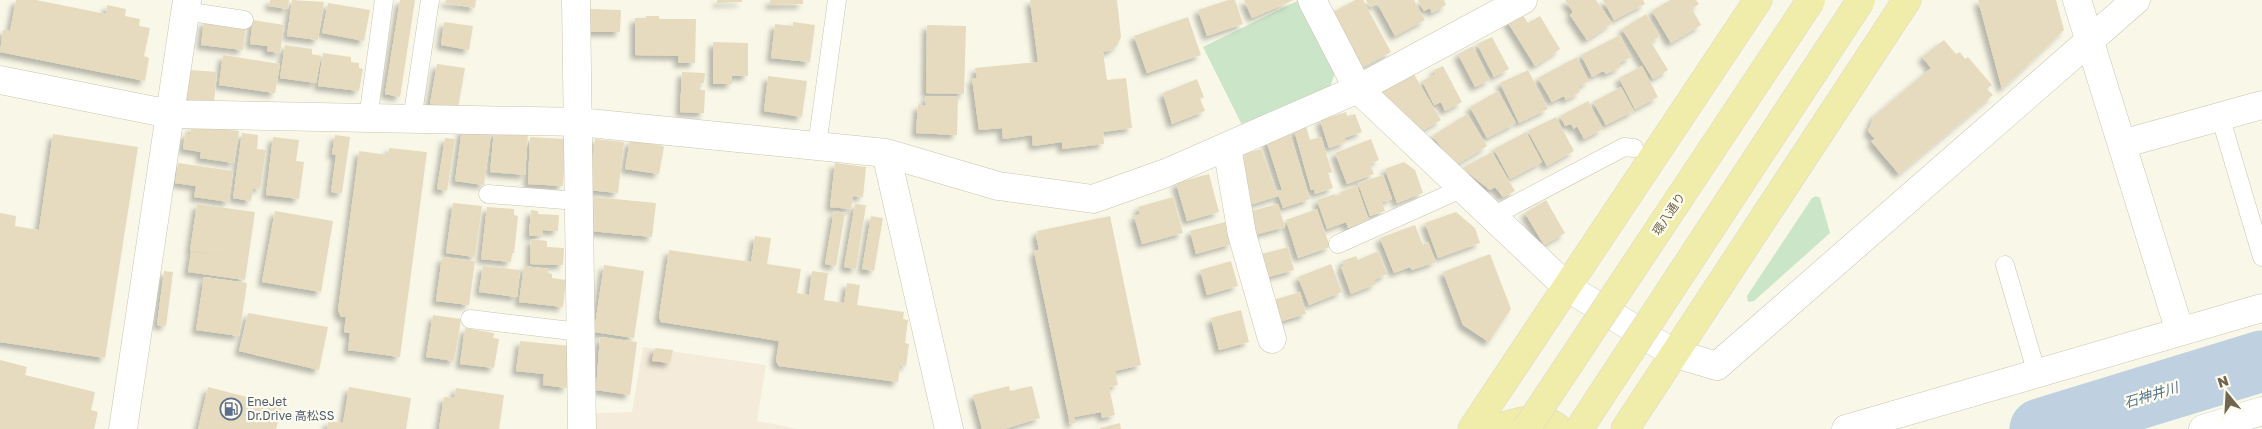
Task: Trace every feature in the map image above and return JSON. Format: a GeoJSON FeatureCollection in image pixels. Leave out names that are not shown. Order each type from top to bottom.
{"type":"FeatureCollection","features":[{"type":"Feature","properties":{"kind":"main road"},"geometry":{"type":"LineString","coordinates":[[1472,429],[1758,0]]}},
{"type":"Feature","properties":{"kind":"main road","name":"環八通り"},"geometry":{"type":"LineString","coordinates":[[1526,429],[1811,0]]}},
{"type":"Feature","properties":{"kind":"main road"},"geometry":{"type":"LineString","coordinates":[[1579,429],[1861,0]]}},
{"type":"Feature","properties":{"kind":"main road"},"geometry":{"type":"LineString","coordinates":[[1625,429],[1673,353],[1907,0]]}},
{"type":"Feature","properties":{"kind":"main road"},"geometry":{"type":"LineString","coordinates":[[1495,429],[1518,421],[1545,421],[1559,429]]}},
{"type":"Feature","properties":{"kind":"street"},"geometry":{"type":"LineString","coordinates":[[576,0],[579,122],[577,200],[582,429]]}},
{"type":"Feature","properties":{"kind":"street"},"geometry":{"type":"LineString","coordinates":[[1312,0],[1358,89],[1567,287],[1673,353],[1717,366],[2136,0]]}},
{"type":"Feature","properties":{"kind":"street"},"geometry":{"type":"LineString","coordinates":[[0,80],[170,114],[579,122],[886,153],[998,186],[1093,199],[1158,176],[1358,89],[1523,0]]}},
{"type":"Feature","properties":{"kind":"street"},"geometry":{"type":"LineString","coordinates":[[2076,0],[2180,332]]}},
{"type":"Feature","properties":{"kind":"street"},"geometry":{"type":"LineString","coordinates":[[123,429],[186,5]]}},
{"type":"Feature","properties":{"kind":"street"},"geometry":{"type":"LineString","coordinates":[[2122,144],[2262,105]]}},
{"type":"Feature","properties":{"kind":"street"},"geometry":{"type":"LineString","coordinates":[[1227,147],[1242,234],[1272,339]]}},
{"type":"Feature","properties":{"kind":"street"},"geometry":{"type":"LineString","coordinates":[[886,153],[949,429]]}},
{"type":"Feature","properties":{"kind":"street"},"geometry":{"type":"LineString","coordinates":[[1846,429],[2262,308]]}},
{"type":"Feature","properties":{"kind":"street"},"geometry":{"type":"LineString","coordinates":[[2203,429],[2262,411]]}},
{"type":"Feature","properties":{"kind":"lane"},"geometry":{"type":"LineString","coordinates":[[368,119],[384,0]]}},
{"type":"Feature","properties":{"kind":"lane"},"geometry":{"type":"LineString","coordinates":[[412,120],[430,0]]}},
{"type":"Feature","properties":{"kind":"lane"},"geometry":{"type":"LineString","coordinates":[[817,146],[837,0]]}},
{"type":"Feature","properties":{"kind":"lane"},"geometry":{"type":"LineString","coordinates":[[186,5],[244,20]]}},
{"type":"Feature","properties":{"kind":"lane"},"geometry":{"type":"LineString","coordinates":[[2220,116],[2262,256]]}},
{"type":"Feature","properties":{"kind":"lane"},"geometry":{"type":"LineString","coordinates":[[1493,216],[1624,147],[1634,148]]}},
{"type":"Feature","properties":{"kind":"lane"},"geometry":{"type":"LineString","coordinates":[[1338,244],[1463,188]]}},
{"type":"Feature","properties":{"kind":"lane"},"geometry":{"type":"LineString","coordinates":[[488,194],[577,200]]}},
{"type":"Feature","properties":{"kind":"lane"},"geometry":{"type":"LineString","coordinates":[[2005,265],[2037,374]]}},
{"type":"Feature","properties":{"kind":"lane"},"geometry":{"type":"LineString","coordinates":[[470,319],[580,332]]}},
{"type":"Feature","properties":{"kind":"shaded area"},"geometry":{"type":"Polygon","coordinates":[[[643,347],[766,365],[757,421],[799,429],[594,429],[594,413],[632,412],[643,347]]]}},
{"type":"Feature","properties":{"kind":"green space"},"geometry":{"type":"Polygon","coordinates":[[[1299,0],[1335,73],[1330,87],[1244,129],[1203,47],[1299,0]]]}},
{"type":"Feature","properties":{"kind":"green space"},"geometry":{"type":"Polygon","coordinates":[[[1816,196],[1820,198],[1830,233],[1754,301],[1748,302],[1747,296],[1812,198],[1816,196]]]}},
{"type":"Feature","properties":{"kind":"building"},"geometry":{"type":"Polygon","coordinates":[[[16,0],[36,0],[106,14],[107,5],[126,9],[125,16],[140,19],[139,26],[150,28],[144,56],[149,58],[145,81],[0,52],[3,30],[10,31],[16,0]]]}},
{"type":"Feature","properties":{"kind":"building"},"geometry":{"type":"Polygon","coordinates":[[[270,0],[289,0],[288,9],[269,6],[270,0]]]}},
{"type":"Feature","properties":{"kind":"building"},"geometry":{"type":"Polygon","coordinates":[[[292,0],[324,2],[318,40],[287,36],[292,0]]]}},
{"type":"Feature","properties":{"kind":"building"},"geometry":{"type":"Polygon","coordinates":[[[400,0],[415,0],[400,97],[385,94],[400,0]]]}},
{"type":"Feature","properties":{"kind":"building"},"geometry":{"type":"Polygon","coordinates":[[[446,0],[476,0],[475,8],[445,3],[446,0]]]}},
{"type":"Feature","properties":{"kind":"building"},"geometry":{"type":"Polygon","coordinates":[[[717,0],[742,0],[742,2],[717,3],[717,0]]]}},
{"type":"Feature","properties":{"kind":"building"},"geometry":{"type":"Polygon","coordinates":[[[770,0],[803,0],[803,4],[770,5],[770,0]]]}},
{"type":"Feature","properties":{"kind":"building"},"geometry":{"type":"Polygon","coordinates":[[[1030,0],[1117,0],[1121,37],[1118,44],[1112,50],[1103,52],[1107,80],[1126,78],[1132,128],[1103,132],[1104,144],[1062,149],[1062,142],[1033,146],[1032,135],[1003,139],[1002,128],[979,130],[972,78],[977,78],[975,68],[1038,62],[1030,0]]]}},
{"type":"Feature","properties":{"kind":"building"},"geometry":{"type":"Polygon","coordinates":[[[1228,0],[1235,0],[1243,24],[1207,36],[1198,10],[1228,0]]]}},
{"type":"Feature","properties":{"kind":"building"},"geometry":{"type":"Polygon","coordinates":[[[1244,0],[1294,0],[1252,18],[1244,0]]]}},
{"type":"Feature","properties":{"kind":"building"},"geometry":{"type":"Polygon","coordinates":[[[1355,0],[1363,0],[1391,52],[1363,67],[1333,12],[1355,0]]]}},
{"type":"Feature","properties":{"kind":"building"},"geometry":{"type":"Polygon","coordinates":[[[1366,0],[1414,0],[1425,20],[1395,36],[1377,3],[1370,7],[1366,0]]]}},
{"type":"Feature","properties":{"kind":"building"},"geometry":{"type":"Polygon","coordinates":[[[1418,0],[1444,0],[1446,5],[1432,13],[1430,8],[1424,11],[1418,0]]]}},
{"type":"Feature","properties":{"kind":"building"},"geometry":{"type":"Polygon","coordinates":[[[1565,0],[1596,0],[1612,23],[1587,40],[1570,15],[1573,12],[1565,0]]]}},
{"type":"Feature","properties":{"kind":"building"},"geometry":{"type":"Polygon","coordinates":[[[1603,0],[1643,0],[1645,4],[1614,20],[1603,0]]]}},
{"type":"Feature","properties":{"kind":"building"},"geometry":{"type":"Polygon","coordinates":[[[1670,0],[1696,0],[1699,4],[1692,9],[1701,25],[1671,43],[1652,11],[1670,0]]]}},
{"type":"Feature","properties":{"kind":"building"},"geometry":{"type":"Polygon","coordinates":[[[1978,0],[2056,0],[2064,30],[2002,89],[1978,0]]]}},
{"type":"Feature","properties":{"kind":"building"},"geometry":{"type":"Polygon","coordinates":[[[328,3],[370,10],[364,41],[322,33],[328,3]]]}},
{"type":"Feature","properties":{"kind":"building"},"geometry":{"type":"Polygon","coordinates":[[[589,9],[621,10],[620,32],[588,32],[589,9]]]}},
{"type":"Feature","properties":{"kind":"building"},"geometry":{"type":"Polygon","coordinates":[[[1521,12],[1528,23],[1540,16],[1560,49],[1535,66],[1507,21],[1521,12]]]}},
{"type":"Feature","properties":{"kind":"building"},"geometry":{"type":"Polygon","coordinates":[[[1646,14],[1660,36],[1651,42],[1668,70],[1653,79],[1622,29],[1646,14]]]}},
{"type":"Feature","properties":{"kind":"building"},"geometry":{"type":"Polygon","coordinates":[[[646,16],[659,16],[659,19],[696,19],[695,63],[678,63],[679,56],[635,55],[635,18],[646,18],[646,16]]]}},
{"type":"Feature","properties":{"kind":"building"},"geometry":{"type":"Polygon","coordinates":[[[1188,17],[1201,55],[1147,73],[1134,36],[1188,17]]]}},
{"type":"Feature","properties":{"kind":"building"},"geometry":{"type":"Polygon","coordinates":[[[253,20],[284,25],[280,53],[267,51],[268,46],[250,44],[253,20]]]}},
{"type":"Feature","properties":{"kind":"building"},"geometry":{"type":"Polygon","coordinates":[[[204,21],[246,26],[243,50],[201,45],[204,21]]]}},
{"type":"Feature","properties":{"kind":"building"},"geometry":{"type":"Polygon","coordinates":[[[444,22],[473,26],[469,50],[441,45],[444,22]]]}},
{"type":"Feature","properties":{"kind":"building"},"geometry":{"type":"Polygon","coordinates":[[[793,22],[815,25],[810,62],[771,58],[775,24],[793,26],[793,22]]]}},
{"type":"Feature","properties":{"kind":"building"},"geometry":{"type":"Polygon","coordinates":[[[927,25],[966,26],[964,94],[926,93],[927,25]]]}},
{"type":"Feature","properties":{"kind":"building"},"geometry":{"type":"Polygon","coordinates":[[[1620,35],[1631,57],[1619,63],[1621,67],[1606,74],[1603,71],[1592,77],[1581,55],[1620,35]]]}},
{"type":"Feature","properties":{"kind":"building"},"geometry":{"type":"Polygon","coordinates":[[[1492,37],[1509,69],[1494,77],[1477,44],[1492,37]]]}},
{"type":"Feature","properties":{"kind":"building"},"geometry":{"type":"Polygon","coordinates":[[[1944,40],[1956,54],[1960,52],[1965,59],[1968,57],[1992,85],[1987,89],[1993,95],[1899,174],[1871,141],[1875,139],[1868,131],[1874,116],[1931,68],[1922,57],[1944,40]]]}},
{"type":"Feature","properties":{"kind":"building"},"geometry":{"type":"Polygon","coordinates":[[[713,42],[748,43],[748,76],[732,76],[732,84],[713,84],[713,42]]]}},
{"type":"Feature","properties":{"kind":"building"},"geometry":{"type":"Polygon","coordinates":[[[285,45],[312,49],[312,54],[321,56],[316,83],[280,78],[285,45]]]}},
{"type":"Feature","properties":{"kind":"building"},"geometry":{"type":"Polygon","coordinates":[[[1473,46],[1490,80],[1475,87],[1458,54],[1473,46]]]}},
{"type":"Feature","properties":{"kind":"building"},"geometry":{"type":"Polygon","coordinates":[[[323,53],[351,57],[351,62],[359,63],[359,68],[363,69],[359,91],[318,86],[323,53]]]}},
{"type":"Feature","properties":{"kind":"building"},"geometry":{"type":"Polygon","coordinates":[[[223,55],[280,64],[275,93],[219,85],[223,55]]]}},
{"type":"Feature","properties":{"kind":"building"},"geometry":{"type":"Polygon","coordinates":[[[1577,57],[1589,81],[1578,87],[1580,92],[1566,100],[1564,96],[1552,102],[1538,78],[1577,57]]]}},
{"type":"Feature","properties":{"kind":"building"},"geometry":{"type":"Polygon","coordinates":[[[437,64],[465,68],[458,108],[430,104],[437,64]]]}},
{"type":"Feature","properties":{"kind":"building"},"geometry":{"type":"Polygon","coordinates":[[[1443,66],[1462,102],[1445,111],[1441,102],[1434,105],[1422,81],[1436,74],[1434,70],[1443,66]]]}},
{"type":"Feature","properties":{"kind":"building"},"geometry":{"type":"Polygon","coordinates":[[[1642,66],[1658,97],[1635,109],[1619,78],[1642,66]]]}},
{"type":"Feature","properties":{"kind":"building"},"geometry":{"type":"Polygon","coordinates":[[[190,70],[217,72],[214,102],[186,99],[190,70]]]}},
{"type":"Feature","properties":{"kind":"building"},"geometry":{"type":"Polygon","coordinates":[[[1528,70],[1548,109],[1519,123],[1500,83],[1528,70]]]}},
{"type":"Feature","properties":{"kind":"building"},"geometry":{"type":"Polygon","coordinates":[[[1412,71],[1441,120],[1420,132],[1378,91],[1412,71]]]}},
{"type":"Feature","properties":{"kind":"building"},"geometry":{"type":"Polygon","coordinates":[[[682,72],[705,73],[704,83],[700,84],[700,90],[705,90],[704,113],[680,112],[682,72]]]}},
{"type":"Feature","properties":{"kind":"building"},"geometry":{"type":"Polygon","coordinates":[[[768,76],[807,81],[802,117],[764,111],[768,76]]]}},
{"type":"Feature","properties":{"kind":"building"},"geometry":{"type":"Polygon","coordinates":[[[1197,79],[1204,97],[1200,99],[1205,111],[1172,124],[1163,93],[1197,79]]]}},
{"type":"Feature","properties":{"kind":"building"},"geometry":{"type":"Polygon","coordinates":[[[1621,87],[1634,111],[1606,125],[1593,102],[1621,87]]]}},
{"type":"Feature","properties":{"kind":"building"},"geometry":{"type":"Polygon","coordinates":[[[1498,91],[1516,123],[1487,138],[1470,107],[1498,91]]]}},
{"type":"Feature","properties":{"kind":"building"},"geometry":{"type":"Polygon","coordinates":[[[926,96],[958,97],[957,135],[916,133],[918,105],[925,106],[926,96]]]}},
{"type":"Feature","properties":{"kind":"building"},"geometry":{"type":"Polygon","coordinates":[[[1588,101],[1603,129],[1584,139],[1577,126],[1574,129],[1571,124],[1565,126],[1560,116],[1588,101]]]}},
{"type":"Feature","properties":{"kind":"building"},"geometry":{"type":"Polygon","coordinates":[[[1346,112],[1347,116],[1355,114],[1362,132],[1344,138],[1346,142],[1329,148],[1320,120],[1346,112]]]}},
{"type":"Feature","properties":{"kind":"building"},"geometry":{"type":"Polygon","coordinates":[[[1467,114],[1487,146],[1456,165],[1432,136],[1467,114]]]}},
{"type":"Feature","properties":{"kind":"building"},"geometry":{"type":"Polygon","coordinates":[[[1556,117],[1574,151],[1547,166],[1528,131],[1556,117]]]}},
{"type":"Feature","properties":{"kind":"building"},"geometry":{"type":"Polygon","coordinates":[[[205,126],[239,131],[234,163],[200,158],[201,152],[183,149],[185,134],[190,134],[191,127],[204,129],[205,126]]]}},
{"type":"Feature","properties":{"kind":"building"},"geometry":{"type":"Polygon","coordinates":[[[1306,126],[1310,140],[1321,137],[1332,172],[1328,173],[1333,188],[1315,194],[1314,189],[1311,190],[1294,130],[1306,126]]]}},
{"type":"Feature","properties":{"kind":"building"},"geometry":{"type":"Polygon","coordinates":[[[462,129],[491,134],[484,185],[455,181],[462,129]]]}},
{"type":"Feature","properties":{"kind":"building"},"geometry":{"type":"Polygon","coordinates":[[[494,131],[528,133],[525,175],[490,172],[494,131]]]}},
{"type":"Feature","properties":{"kind":"building"},"geometry":{"type":"Polygon","coordinates":[[[1526,132],[1542,162],[1510,179],[1494,149],[1526,132]]]}},
{"type":"Feature","properties":{"kind":"building"},"geometry":{"type":"Polygon","coordinates":[[[242,133],[258,135],[257,149],[266,150],[260,189],[253,188],[251,201],[233,198],[242,133]]]}},
{"type":"Feature","properties":{"kind":"building"},"geometry":{"type":"Polygon","coordinates":[[[1290,133],[1310,199],[1283,208],[1277,191],[1282,190],[1266,140],[1290,133]]]}},
{"type":"Feature","properties":{"kind":"building"},"geometry":{"type":"Polygon","coordinates":[[[53,134],[138,147],[105,358],[0,342],[0,213],[16,216],[15,226],[39,230],[53,134]]]}},
{"type":"Feature","properties":{"kind":"building"},"geometry":{"type":"Polygon","coordinates":[[[335,135],[350,137],[342,193],[331,192],[336,155],[332,154],[335,135]]]}},
{"type":"Feature","properties":{"kind":"building"},"geometry":{"type":"Polygon","coordinates":[[[273,137],[299,140],[296,161],[304,162],[299,199],[266,195],[273,137]]]}},
{"type":"Feature","properties":{"kind":"building"},"geometry":{"type":"Polygon","coordinates":[[[530,137],[566,139],[563,186],[528,184],[530,137]]]}},
{"type":"Feature","properties":{"kind":"building"},"geometry":{"type":"Polygon","coordinates":[[[445,138],[455,139],[447,191],[437,189],[445,138]]]}},
{"type":"Feature","properties":{"kind":"building"},"geometry":{"type":"Polygon","coordinates":[[[595,139],[624,142],[618,193],[588,190],[595,139]]]}},
{"type":"Feature","properties":{"kind":"building"},"geometry":{"type":"Polygon","coordinates":[[[1371,139],[1379,160],[1370,164],[1374,174],[1347,184],[1335,153],[1371,139]]]}},
{"type":"Feature","properties":{"kind":"building"},"geometry":{"type":"Polygon","coordinates":[[[630,140],[664,146],[659,174],[625,169],[630,140]]]}},
{"type":"Feature","properties":{"kind":"building"},"geometry":{"type":"Polygon","coordinates":[[[389,148],[427,152],[400,357],[348,350],[350,333],[344,332],[346,317],[341,317],[338,310],[359,151],[388,155],[389,148]]]}},
{"type":"Feature","properties":{"kind":"building"},"geometry":{"type":"Polygon","coordinates":[[[1261,149],[1278,196],[1247,206],[1240,160],[1245,159],[1244,154],[1261,149]]]}},
{"type":"Feature","properties":{"kind":"building"},"geometry":{"type":"Polygon","coordinates":[[[1492,152],[1515,191],[1503,197],[1495,187],[1490,190],[1462,168],[1492,152]]]}},
{"type":"Feature","properties":{"kind":"building"},"geometry":{"type":"Polygon","coordinates":[[[1404,162],[1415,170],[1423,193],[1397,203],[1385,169],[1404,162]]]}},
{"type":"Feature","properties":{"kind":"building"},"geometry":{"type":"Polygon","coordinates":[[[178,163],[233,171],[229,202],[194,197],[196,186],[175,183],[178,163]]]}},
{"type":"Feature","properties":{"kind":"building"},"geometry":{"type":"Polygon","coordinates":[[[835,163],[866,167],[863,197],[853,196],[851,209],[830,207],[835,163]]]}},
{"type":"Feature","properties":{"kind":"building"},"geometry":{"type":"Polygon","coordinates":[[[1209,174],[1219,212],[1187,221],[1176,183],[1209,174]]]}},
{"type":"Feature","properties":{"kind":"building"},"geometry":{"type":"Polygon","coordinates":[[[1383,175],[1392,199],[1382,202],[1385,211],[1370,216],[1358,183],[1383,175]]]}},
{"type":"Feature","properties":{"kind":"building"},"geometry":{"type":"Polygon","coordinates":[[[1357,186],[1369,220],[1348,228],[1346,222],[1327,229],[1317,200],[1341,194],[1340,192],[1357,186]]]}},
{"type":"Feature","properties":{"kind":"building"},"geometry":{"type":"Polygon","coordinates":[[[594,197],[656,203],[652,237],[591,231],[594,197]]]}},
{"type":"Feature","properties":{"kind":"building"},"geometry":{"type":"Polygon","coordinates":[[[1173,197],[1183,233],[1142,244],[1134,216],[1140,214],[1138,207],[1173,197]]]}},
{"type":"Feature","properties":{"kind":"building"},"geometry":{"type":"Polygon","coordinates":[[[1546,200],[1565,233],[1544,245],[1525,213],[1546,200]]]}},
{"type":"Feature","properties":{"kind":"building"},"geometry":{"type":"Polygon","coordinates":[[[453,203],[482,206],[475,257],[446,253],[453,203]]]}},
{"type":"Feature","properties":{"kind":"building"},"geometry":{"type":"Polygon","coordinates":[[[197,204],[255,212],[245,280],[188,272],[191,252],[234,257],[190,251],[197,204]]]}},
{"type":"Feature","properties":{"kind":"building"},"geometry":{"type":"Polygon","coordinates":[[[855,204],[866,205],[856,269],[844,267],[855,204]]]}},
{"type":"Feature","properties":{"kind":"building"},"geometry":{"type":"Polygon","coordinates":[[[1278,204],[1285,227],[1251,236],[1244,213],[1278,204]]]}},
{"type":"Feature","properties":{"kind":"building"},"geometry":{"type":"Polygon","coordinates":[[[487,207],[514,209],[514,215],[518,216],[514,253],[512,253],[511,262],[481,259],[487,207]]]}},
{"type":"Feature","properties":{"kind":"building"},"geometry":{"type":"Polygon","coordinates":[[[1317,209],[1330,247],[1298,258],[1286,220],[1317,209]]]}},
{"type":"Feature","properties":{"kind":"building"},"geometry":{"type":"Polygon","coordinates":[[[531,210],[538,211],[538,214],[559,215],[558,231],[543,230],[542,236],[529,236],[531,210]]]}},
{"type":"Feature","properties":{"kind":"building"},"geometry":{"type":"Polygon","coordinates":[[[275,211],[333,221],[321,292],[262,282],[275,211]]]}},
{"type":"Feature","properties":{"kind":"building"},"geometry":{"type":"Polygon","coordinates":[[[834,211],[845,213],[836,266],[825,264],[834,211]]]}},
{"type":"Feature","properties":{"kind":"building"},"geometry":{"type":"Polygon","coordinates":[[[1456,212],[1475,228],[1480,243],[1438,258],[1425,223],[1456,212]]]}},
{"type":"Feature","properties":{"kind":"building"},"geometry":{"type":"Polygon","coordinates":[[[871,216],[883,218],[874,271],[862,269],[871,216]]]}},
{"type":"Feature","properties":{"kind":"building"},"geometry":{"type":"Polygon","coordinates":[[[1110,216],[1141,365],[1115,371],[1118,385],[1109,387],[1115,415],[1102,418],[1101,412],[1074,417],[1075,423],[1070,424],[1034,251],[1039,250],[1036,235],[1038,234],[1037,231],[1110,216]]]}},
{"type":"Feature","properties":{"kind":"building"},"geometry":{"type":"Polygon","coordinates":[[[1225,222],[1232,244],[1196,254],[1190,231],[1225,222]]]}},
{"type":"Feature","properties":{"kind":"building"},"geometry":{"type":"Polygon","coordinates":[[[1415,225],[1423,245],[1428,242],[1436,262],[1412,270],[1410,267],[1394,273],[1380,238],[1415,225]]]}},
{"type":"Feature","properties":{"kind":"building"},"geometry":{"type":"Polygon","coordinates":[[[755,236],[771,238],[767,264],[801,269],[797,293],[809,295],[812,271],[828,273],[824,300],[844,303],[847,283],[860,285],[857,305],[904,312],[903,319],[908,320],[905,343],[909,344],[906,366],[900,365],[898,382],[779,366],[776,361],[779,341],[661,322],[659,317],[669,250],[751,262],[755,236]]]}},
{"type":"Feature","properties":{"kind":"building"},"geometry":{"type":"Polygon","coordinates":[[[531,239],[547,241],[547,247],[564,248],[563,265],[530,264],[531,239]]]}},
{"type":"Feature","properties":{"kind":"building"},"geometry":{"type":"Polygon","coordinates":[[[1288,247],[1294,270],[1265,278],[1258,255],[1288,247]]]}},
{"type":"Feature","properties":{"kind":"building"},"geometry":{"type":"Polygon","coordinates":[[[1378,251],[1387,274],[1374,280],[1376,284],[1351,294],[1341,267],[1344,266],[1342,261],[1356,256],[1358,260],[1378,251]]]}},
{"type":"Feature","properties":{"kind":"building"},"geometry":{"type":"Polygon","coordinates":[[[1490,254],[1511,309],[1489,342],[1463,325],[1443,272],[1490,254]]]}},
{"type":"Feature","properties":{"kind":"building"},"geometry":{"type":"Polygon","coordinates":[[[442,257],[475,261],[469,305],[436,301],[442,257]]]}},
{"type":"Feature","properties":{"kind":"building"},"geometry":{"type":"Polygon","coordinates":[[[1231,261],[1238,286],[1207,295],[1200,270],[1231,261]]]}},
{"type":"Feature","properties":{"kind":"building"},"geometry":{"type":"Polygon","coordinates":[[[1331,264],[1342,292],[1309,305],[1298,277],[1331,264]]]}},
{"type":"Feature","properties":{"kind":"building"},"geometry":{"type":"Polygon","coordinates":[[[604,265],[644,271],[634,338],[594,332],[604,265]]]}},
{"type":"Feature","properties":{"kind":"building"},"geometry":{"type":"Polygon","coordinates":[[[483,266],[520,270],[517,297],[479,292],[483,266]]]}},
{"type":"Feature","properties":{"kind":"building"},"geometry":{"type":"Polygon","coordinates":[[[524,266],[548,269],[548,273],[552,274],[552,278],[566,280],[563,307],[519,302],[524,266]]]}},
{"type":"Feature","properties":{"kind":"building"},"geometry":{"type":"Polygon","coordinates":[[[164,271],[173,272],[166,326],[157,325],[164,271]]]}},
{"type":"Feature","properties":{"kind":"building"},"geometry":{"type":"Polygon","coordinates":[[[204,277],[247,283],[239,336],[196,330],[204,277]]]}},
{"type":"Feature","properties":{"kind":"building"},"geometry":{"type":"Polygon","coordinates":[[[1300,292],[1306,314],[1275,323],[1270,301],[1300,292]]]}},
{"type":"Feature","properties":{"kind":"building"},"geometry":{"type":"Polygon","coordinates":[[[1241,310],[1249,342],[1219,350],[1211,318],[1241,310]]]}},
{"type":"Feature","properties":{"kind":"building"},"geometry":{"type":"Polygon","coordinates":[[[248,313],[328,327],[319,370],[239,351],[248,313]]]}},
{"type":"Feature","properties":{"kind":"building"},"geometry":{"type":"Polygon","coordinates":[[[433,315],[461,319],[454,361],[426,357],[433,315]]]}},
{"type":"Feature","properties":{"kind":"building"},"geometry":{"type":"Polygon","coordinates":[[[465,328],[494,333],[493,338],[499,339],[494,368],[460,364],[465,328]]]}},
{"type":"Feature","properties":{"kind":"building"},"geometry":{"type":"Polygon","coordinates":[[[600,337],[637,342],[630,395],[596,390],[600,337]]]}},
{"type":"Feature","properties":{"kind":"building"},"geometry":{"type":"Polygon","coordinates":[[[520,341],[570,346],[567,388],[543,385],[544,374],[516,371],[520,341]]]}},
{"type":"Feature","properties":{"kind":"building"},"geometry":{"type":"Polygon","coordinates":[[[655,348],[673,350],[670,363],[652,361],[655,348]]]}},
{"type":"Feature","properties":{"kind":"building"},"geometry":{"type":"Polygon","coordinates":[[[0,360],[27,367],[25,375],[95,392],[91,410],[98,412],[94,429],[0,429],[0,360]]]}},
{"type":"Feature","properties":{"kind":"building"},"geometry":{"type":"Polygon","coordinates":[[[1009,386],[1010,391],[1032,386],[1040,418],[1004,429],[982,429],[973,395],[1009,386]]]}},
{"type":"Feature","properties":{"kind":"building"},"geometry":{"type":"Polygon","coordinates":[[[208,387],[282,406],[276,429],[198,429],[208,387]]]}},
{"type":"Feature","properties":{"kind":"building"},"geometry":{"type":"Polygon","coordinates":[[[349,387],[411,398],[406,429],[327,429],[328,421],[343,423],[349,387]]]}},
{"type":"Feature","properties":{"kind":"building"},"geometry":{"type":"Polygon","coordinates":[[[456,388],[504,395],[499,429],[439,429],[444,397],[454,398],[456,388]]]}},
{"type":"Feature","properties":{"kind":"building"},"geometry":{"type":"Polygon","coordinates":[[[1120,423],[1121,429],[1100,429],[1100,428],[1120,423]]]}},
{"type":"Feature","properties":{"kind":"waterway","name":"石神井川"},"geometry":{"type":"LineString","coordinates":[[2040,429],[2262,361]]}},
{"type":"Feature","properties":{"kind":"place","name":"EneJet Dr.Drive 高松SS"},"geometry":{"type":"Point","coordinates":[231,409]}}]}
